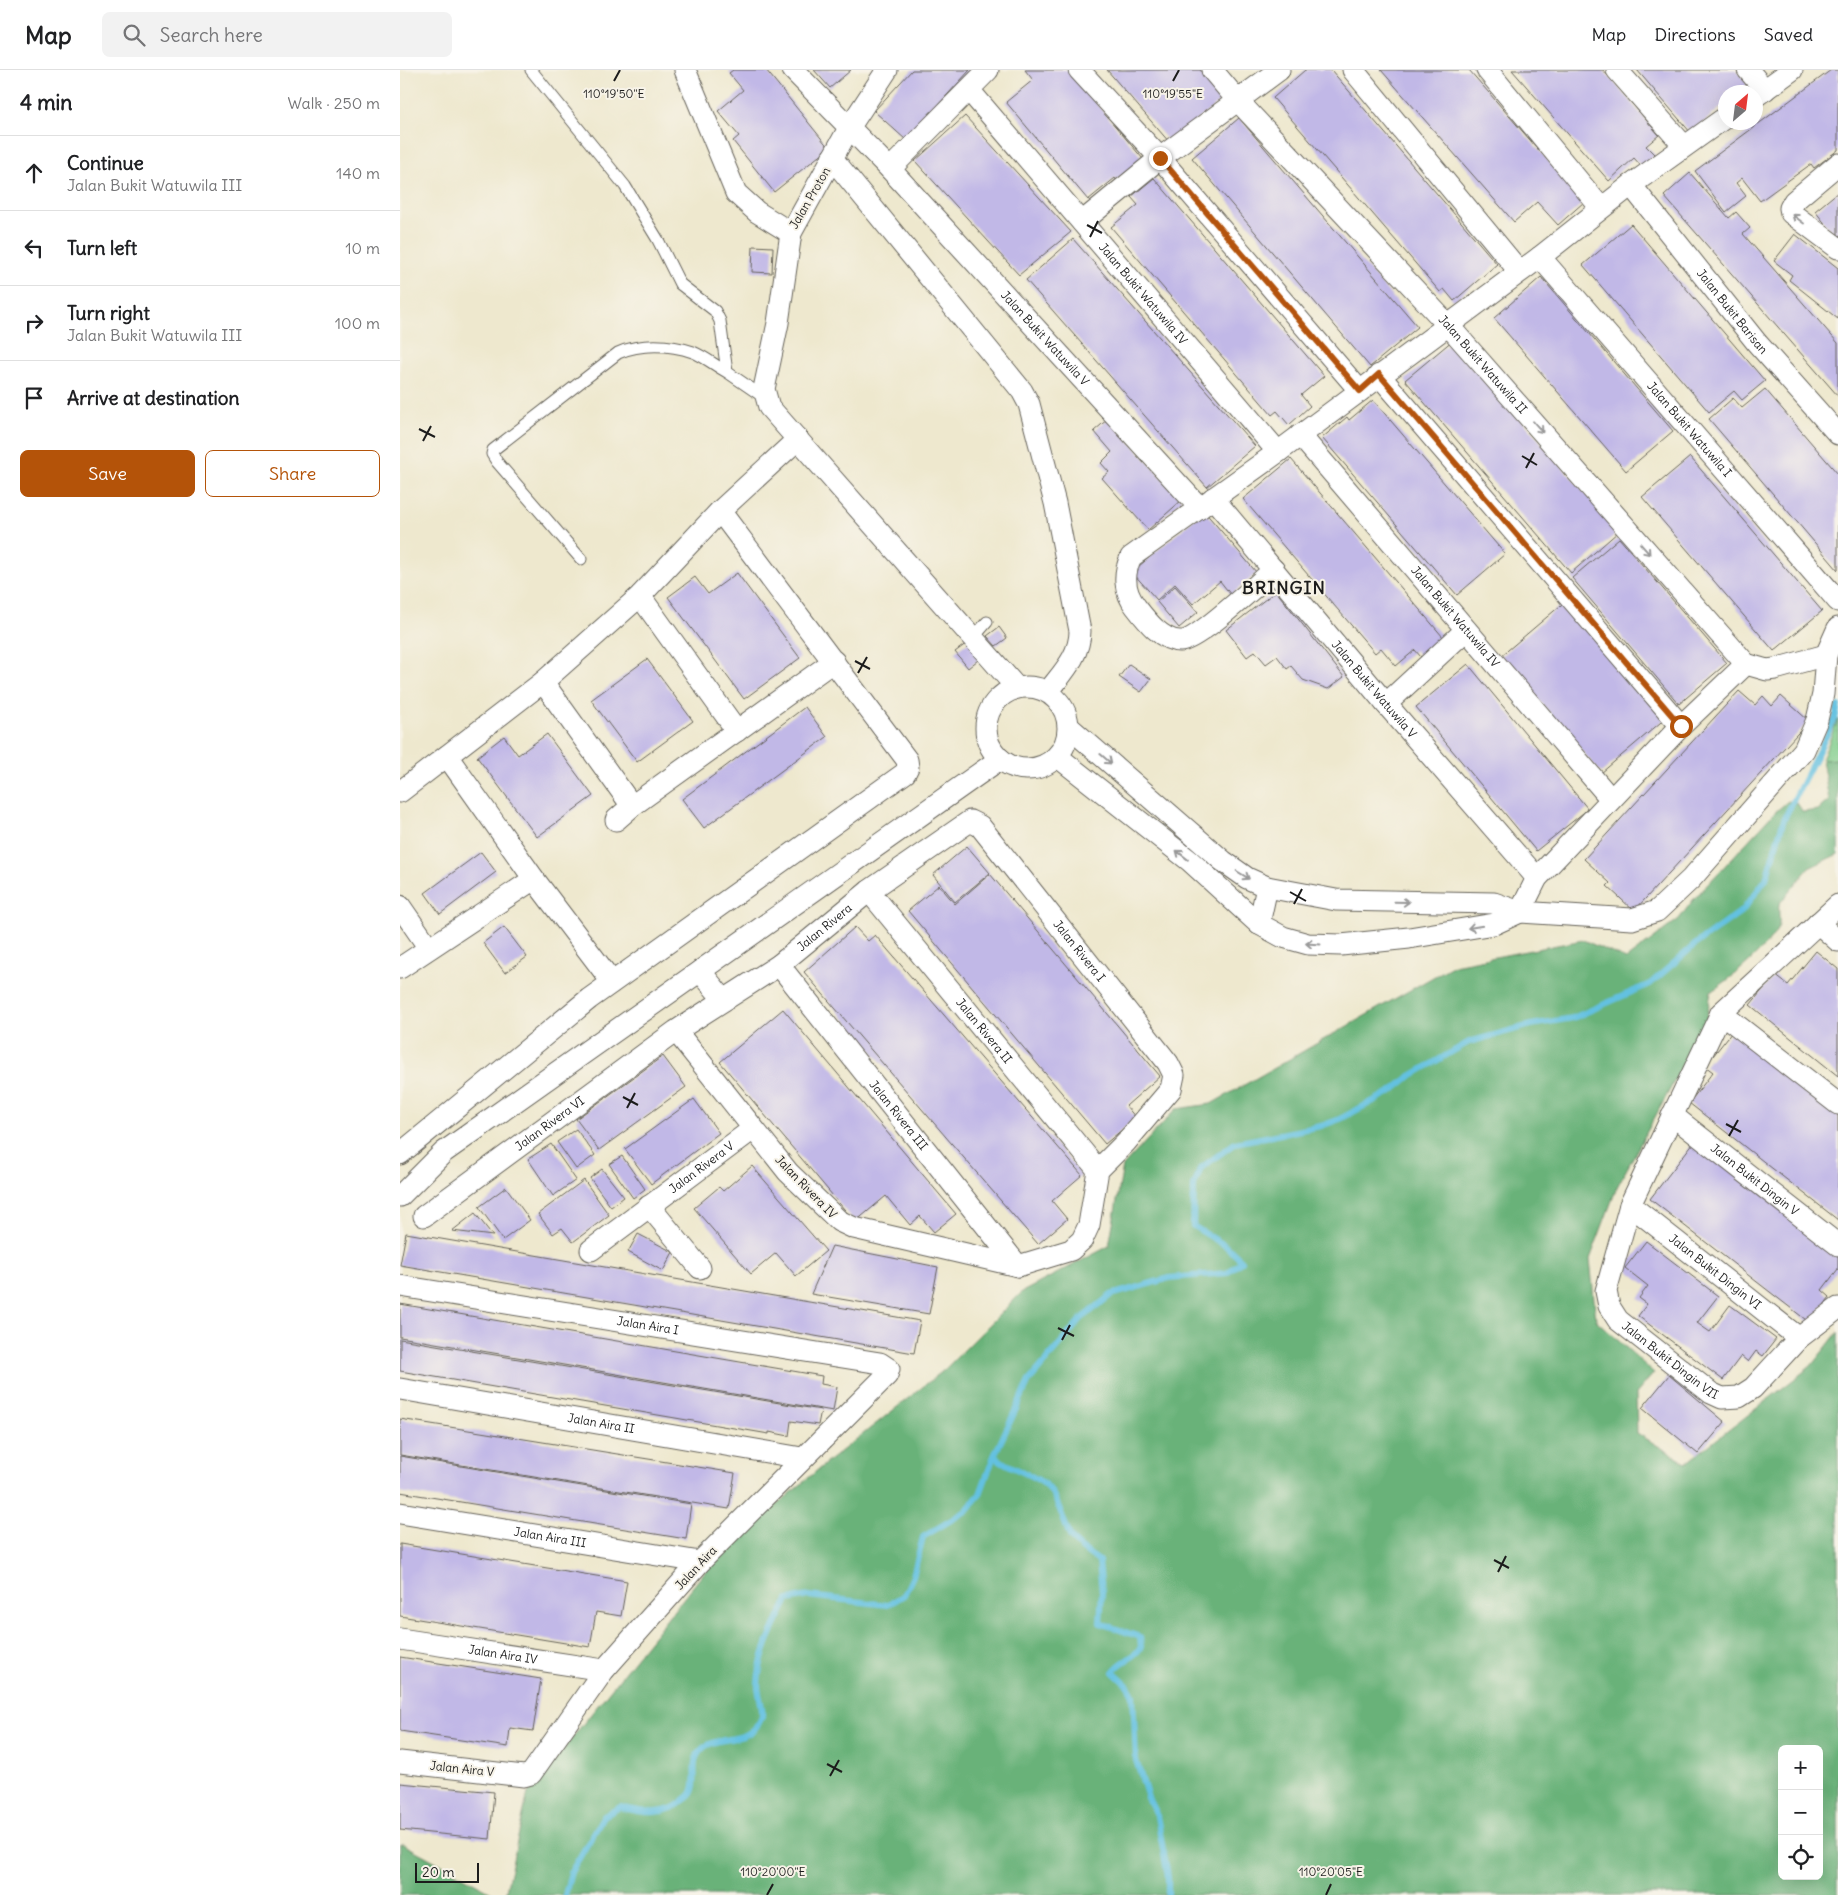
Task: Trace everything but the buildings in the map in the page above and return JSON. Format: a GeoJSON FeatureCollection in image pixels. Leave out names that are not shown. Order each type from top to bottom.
{"type":"FeatureCollection","features":[{"type":"Feature","properties":{"kind":"street","name":"Jalan Bukit Watuwila V"},"geometry":{"type":"LineString","coordinates":[[793,70],[890,169],[1206,503],[1274,570],[1386,704],[1537,878]]}},
{"type":"Feature","properties":{"kind":"street","name":"Jalan Proton"},"geometry":{"type":"LineString","coordinates":[[692,73],[736,193],[757,212],[791,232],[849,128],[887,70]]}},
{"type":"Feature","properties":{"kind":"street"},"geometry":{"type":"LineString","coordinates":[[890,169],[988,70]]}},
{"type":"Feature","properties":{"kind":"street"},"geometry":{"type":"LineString","coordinates":[[1078,70],[1160,158],[1360,391]]}},
{"type":"Feature","properties":{"kind":"street","name":"Jalan Bukit Watuwila II"},"geometry":{"type":"LineString","coordinates":[[1212,70],[1238,102],[1448,325],[1746,664]]}},
{"type":"Feature","properties":{"kind":"street"},"geometry":{"type":"LineString","coordinates":[[1082,222],[1160,158],[1279,70]]}},
{"type":"Feature","properties":{"kind":"street"},"geometry":{"type":"LineString","coordinates":[[1353,70],[1519,270]]}},
{"type":"Feature","properties":{"kind":"street"},"geometry":{"type":"LineString","coordinates":[[1487,70],[1600,208]]}},
{"type":"Feature","properties":{"kind":"street"},"geometry":{"type":"LineString","coordinates":[[1618,70],[1684,146]]}},
{"type":"Feature","properties":{"kind":"street"},"geometry":{"type":"LineString","coordinates":[[1748,70],[1756,85]]}},
{"type":"Feature","properties":{"kind":"street"},"geometry":{"type":"LineString","coordinates":[[1763,91],[1792,70]]}},
{"type":"Feature","properties":{"kind":"street","name":"Jalan Bukit Watuwila IV"},"geometry":{"type":"LineString","coordinates":[[969,90],[1278,452]]}},
{"type":"Feature","properties":{"kind":"street"},"geometry":{"type":"LineString","coordinates":[[1274,570],[1209,625],[1186,641],[1170,640],[1144,618],[1131,600],[1125,576],[1131,557],[1278,452],[1360,391],[1379,374],[1448,325],[1519,270],[1540,257],[1600,208],[1718,123]]}},
{"type":"Feature","properties":{"kind":"street"},"geometry":{"type":"LineString","coordinates":[[832,158],[1022,391],[1029,404],[1055,503],[1080,631],[1080,640],[1074,657],[1048,692]]}},
{"type":"Feature","properties":{"kind":"street"},"geometry":{"type":"LineString","coordinates":[[1838,164],[1794,200],[1790,208],[1791,214],[1838,248]]}},
{"type":"Feature","properties":{"kind":"street","name":"Jalan Bukit Barisan"},"geometry":{"type":"LineString","coordinates":[[1631,185],[1757,343],[1838,434]]}},
{"type":"Feature","properties":{"kind":"street"},"geometry":{"type":"LineString","coordinates":[[791,232],[778,323],[764,389],[769,407],[981,630],[1017,688]]}},
{"type":"Feature","properties":{"kind":"street","name":"Jalan Bukit Watuwila I"},"geometry":{"type":"LineString","coordinates":[[1540,257],[1838,601]]}},
{"type":"Feature","properties":{"kind":"street"},"geometry":{"type":"LineString","coordinates":[[1379,374],[1681,726]]}},
{"type":"Feature","properties":{"kind":"street","name":"Jalan Bukit Watuwila IV"},"geometry":{"type":"LineString","coordinates":[[1300,435],[1610,798]]}},
{"type":"Feature","properties":{"kind":"street"},"geometry":{"type":"LineString","coordinates":[[400,792],[543,682],[640,596],[720,511],[798,439]]}},
{"type":"Feature","properties":{"kind":"street"},"geometry":{"type":"LineString","coordinates":[[400,1154],[612,982],[905,773],[908,767],[907,760],[720,511]]}},
{"type":"Feature","properties":{"kind":"street"},"geometry":{"type":"LineString","coordinates":[[640,596],[736,731]]}},
{"type":"Feature","properties":{"kind":"street"},"geometry":{"type":"LineString","coordinates":[[1386,704],[1466,630]]}},
{"type":"Feature","properties":{"kind":"street"},"geometry":{"type":"LineString","coordinates":[[1069,727],[1223,861],[1267,887],[1336,900],[1494,903],[1520,912],[1632,919],[1658,911],[1691,880],[1804,750],[1817,720],[1834,642]]}},
{"type":"Feature","properties":{"kind":"street"},"geometry":{"type":"LineString","coordinates":[[1058,757],[1190,861],[1259,924],[1284,937],[1308,944],[1341,945],[1494,924],[1520,912],[1537,878],[1610,798],[1746,664],[1766,670],[1776,669],[1834,642]]}},
{"type":"Feature","properties":{"kind":"street"},"geometry":{"type":"LineString","coordinates":[[616,820],[632,806],[834,661]]}},
{"type":"Feature","properties":{"kind":"street"},"geometry":{"type":"LineString","coordinates":[[543,682],[632,806]]}},
{"type":"Feature","properties":{"kind":"street"},"geometry":{"type":"LineString","coordinates":[[1028,686],[1048,692],[1063,707],[1069,727],[1068,738],[1058,757],[1048,764],[1030,769],[1011,766],[1000,759],[989,743],[986,723],[993,704],[1008,691],[1017,688],[1028,686]]}},
{"type":"Feature","properties":{"kind":"street"},"geometry":{"type":"LineString","coordinates":[[447,756],[534,879],[612,982]]}},
{"type":"Feature","properties":{"kind":"street"},"geometry":{"type":"LineString","coordinates":[[400,1196],[444,1152],[1000,759]]}},
{"type":"Feature","properties":{"kind":"street","name":"Jalan Rivera"},"geometry":{"type":"LineString","coordinates":[[676,1030],[779,965],[870,891],[970,821]]}},
{"type":"Feature","properties":{"kind":"street","name":"Jalan Rivera I"},"geometry":{"type":"LineString","coordinates":[[970,821],[980,826],[1168,1063],[1174,1075],[1171,1088],[1126,1142],[1098,1170]]}},
{"type":"Feature","properties":{"kind":"street"},"geometry":{"type":"LineString","coordinates":[[400,968],[534,879]]}},
{"type":"Feature","properties":{"kind":"street"},"geometry":{"type":"LineString","coordinates":[[1259,924],[1267,887]]}},
{"type":"Feature","properties":{"kind":"street","name":"Jalan Rivera II"},"geometry":{"type":"LineString","coordinates":[[870,891],[1098,1170]]}},
{"type":"Feature","properties":{"kind":"street"},"geometry":{"type":"LineString","coordinates":[[1630,1205],[1722,1013],[1838,905]]}},
{"type":"Feature","properties":{"kind":"street"},"geometry":{"type":"LineString","coordinates":[[400,906],[429,948]]}},
{"type":"Feature","properties":{"kind":"street"},"geometry":{"type":"LineString","coordinates":[[1818,923],[1838,940]]}},
{"type":"Feature","properties":{"kind":"street","name":"Jalan Rivera III"},"geometry":{"type":"LineString","coordinates":[[779,965],[1018,1266]]}},
{"type":"Feature","properties":{"kind":"street"},"geometry":{"type":"LineString","coordinates":[[700,971],[724,1000]]}},
{"type":"Feature","properties":{"kind":"street"},"geometry":{"type":"LineString","coordinates":[[1722,1013],[1838,1104]]}},
{"type":"Feature","properties":{"kind":"street","name":"Jalan Rivera IV"},"geometry":{"type":"LineString","coordinates":[[676,1030],[788,1172],[838,1221],[846,1226],[1018,1266]]}},
{"type":"Feature","properties":{"kind":"street","name":"Jalan Rivera VI"},"geometry":{"type":"LineString","coordinates":[[424,1216],[676,1030]]}},
{"type":"Feature","properties":{"kind":"street","name":"Jalan Bukit Dingin V"},"geometry":{"type":"LineString","coordinates":[[1672,1115],[1838,1245]]}},
{"type":"Feature","properties":{"kind":"street","name":"Jalan Rivera V"},"geometry":{"type":"LineString","coordinates":[[591,1250],[753,1129]]}},
{"type":"Feature","properties":{"kind":"street"},"geometry":{"type":"LineString","coordinates":[[1018,1266],[1071,1250],[1082,1240],[1089,1225],[1098,1170]]}},
{"type":"Feature","properties":{"kind":"street","name":"Jalan Bukit Dingin VII"},"geometry":{"type":"LineString","coordinates":[[1630,1205],[1606,1292],[1609,1306],[1618,1320],[1711,1393],[1722,1398],[1739,1397],[1753,1388],[1800,1338]]}},
{"type":"Feature","properties":{"kind":"street","name":"Jalan Bukit Dingin VI"},"geometry":{"type":"LineString","coordinates":[[1630,1205],[1800,1338]]}},
{"type":"Feature","properties":{"kind":"street"},"geometry":{"type":"LineString","coordinates":[[649,1206],[700,1268]]}},
{"type":"Feature","properties":{"kind":"street","name":"Jalan Aira I"},"geometry":{"type":"LineString","coordinates":[[400,1286],[880,1363],[889,1369],[887,1375]]}},
{"type":"Feature","properties":{"kind":"street"},"geometry":{"type":"LineString","coordinates":[[1800,1338],[1838,1308]]}},
{"type":"Feature","properties":{"kind":"street","name":"Jalan Aira"},"geometry":{"type":"LineString","coordinates":[[524,1776],[533,1772],[604,1670],[700,1562],[887,1375]]}},
{"type":"Feature","properties":{"kind":"street","name":"Jalan Aira II"},"geometry":{"type":"LineString","coordinates":[[400,1390],[802,1458]]}},
{"type":"Feature","properties":{"kind":"street","name":"Jalan Aira III"},"geometry":{"type":"LineString","coordinates":[[400,1513],[700,1562]]}},
{"type":"Feature","properties":{"kind":"street","name":"Jalan Aira IV"},"geometry":{"type":"LineString","coordinates":[[400,1639],[604,1670]]}},
{"type":"Feature","properties":{"kind":"street","name":"Jalan Aira V"},"geometry":{"type":"LineString","coordinates":[[400,1762],[524,1776]]}},
{"type":"Feature","properties":{"kind":"lane"},"geometry":{"type":"LineString","coordinates":[[531,70],[625,186],[658,240],[680,284],[715,311],[720,321],[727,372]]}},
{"type":"Feature","properties":{"kind":"lane"},"geometry":{"type":"LineString","coordinates":[[581,559],[497,462],[492,454],[493,450],[618,353],[632,347],[647,344],[693,352],[765,398]]}},
{"type":"Feature","properties":{"kind":"green space"},"geometry":{"type":"Polygon","coordinates":[[[1838,719],[1838,759],[1822,760],[1838,719]]]}},
{"type":"Feature","properties":{"kind":"green space"},"geometry":{"type":"Polygon","coordinates":[[[1838,759],[1838,854],[1809,868],[1779,904],[1779,924],[1770,940],[1739,971],[1711,991],[1706,1023],[1617,1187],[1590,1259],[1596,1320],[1654,1373],[1636,1394],[1637,1433],[1686,1463],[1811,1366],[1838,1332],[1838,1895],[505,1895],[528,1793],[718,1555],[820,1468],[944,1370],[1022,1292],[1109,1246],[1123,1166],[1176,1109],[1211,1104],[1454,965],[1583,940],[1626,959],[1679,919],[1693,900],[1774,813],[1788,801],[1797,803],[1803,812],[1818,810],[1829,800],[1822,760],[1838,759]]]}},
{"type":"Feature","properties":{"kind":"green space"},"geometry":{"type":"Polygon","coordinates":[[[400,1844],[403,1844],[497,1895],[400,1895],[400,1844]]]}},
{"type":"Feature","properties":{"kind":"waterway"},"geometry":{"type":"LineString","coordinates":[[565,1895],[571,1872],[604,1816],[620,1807],[654,1812],[670,1809],[677,1805],[692,1792],[694,1787],[695,1760],[700,1751],[707,1745],[740,1737],[748,1734],[755,1728],[762,1715],[758,1685],[761,1662],[768,1641],[788,1600],[808,1596],[888,1605],[904,1595],[913,1576],[923,1537],[966,1511],[980,1494],[994,1456],[1029,1381],[1081,1319],[1111,1295],[1169,1278],[1227,1273],[1242,1261],[1226,1246],[1193,1226],[1194,1186],[1201,1168],[1235,1143],[1321,1126],[1340,1119],[1392,1091],[1409,1077],[1469,1042],[1531,1025],[1573,1018],[1650,984],[1697,943],[1743,910],[1766,879],[1784,819],[1835,719],[1838,706]]}},
{"type":"Feature","properties":{"kind":"waterway"},"geometry":{"type":"LineString","coordinates":[[994,1456],[1046,1485],[1056,1501],[1072,1539],[1099,1561],[1102,1592],[1100,1623],[1140,1637],[1141,1647],[1138,1651],[1113,1672],[1128,1686],[1133,1695],[1136,1760],[1148,1798],[1157,1816],[1168,1877],[1168,1895]]}},
{"type":"Feature","properties":{"kind":"district","name":"BRINGIN"},"geometry":{"type":"Point","coordinates":[1284,588]}},
{"type":"Feature","properties":{"kind":"route"},"geometry":{"type":"LineString","coordinates":[[1160,158],[1360,391],[1379,374],[1681,726]]}}]}
